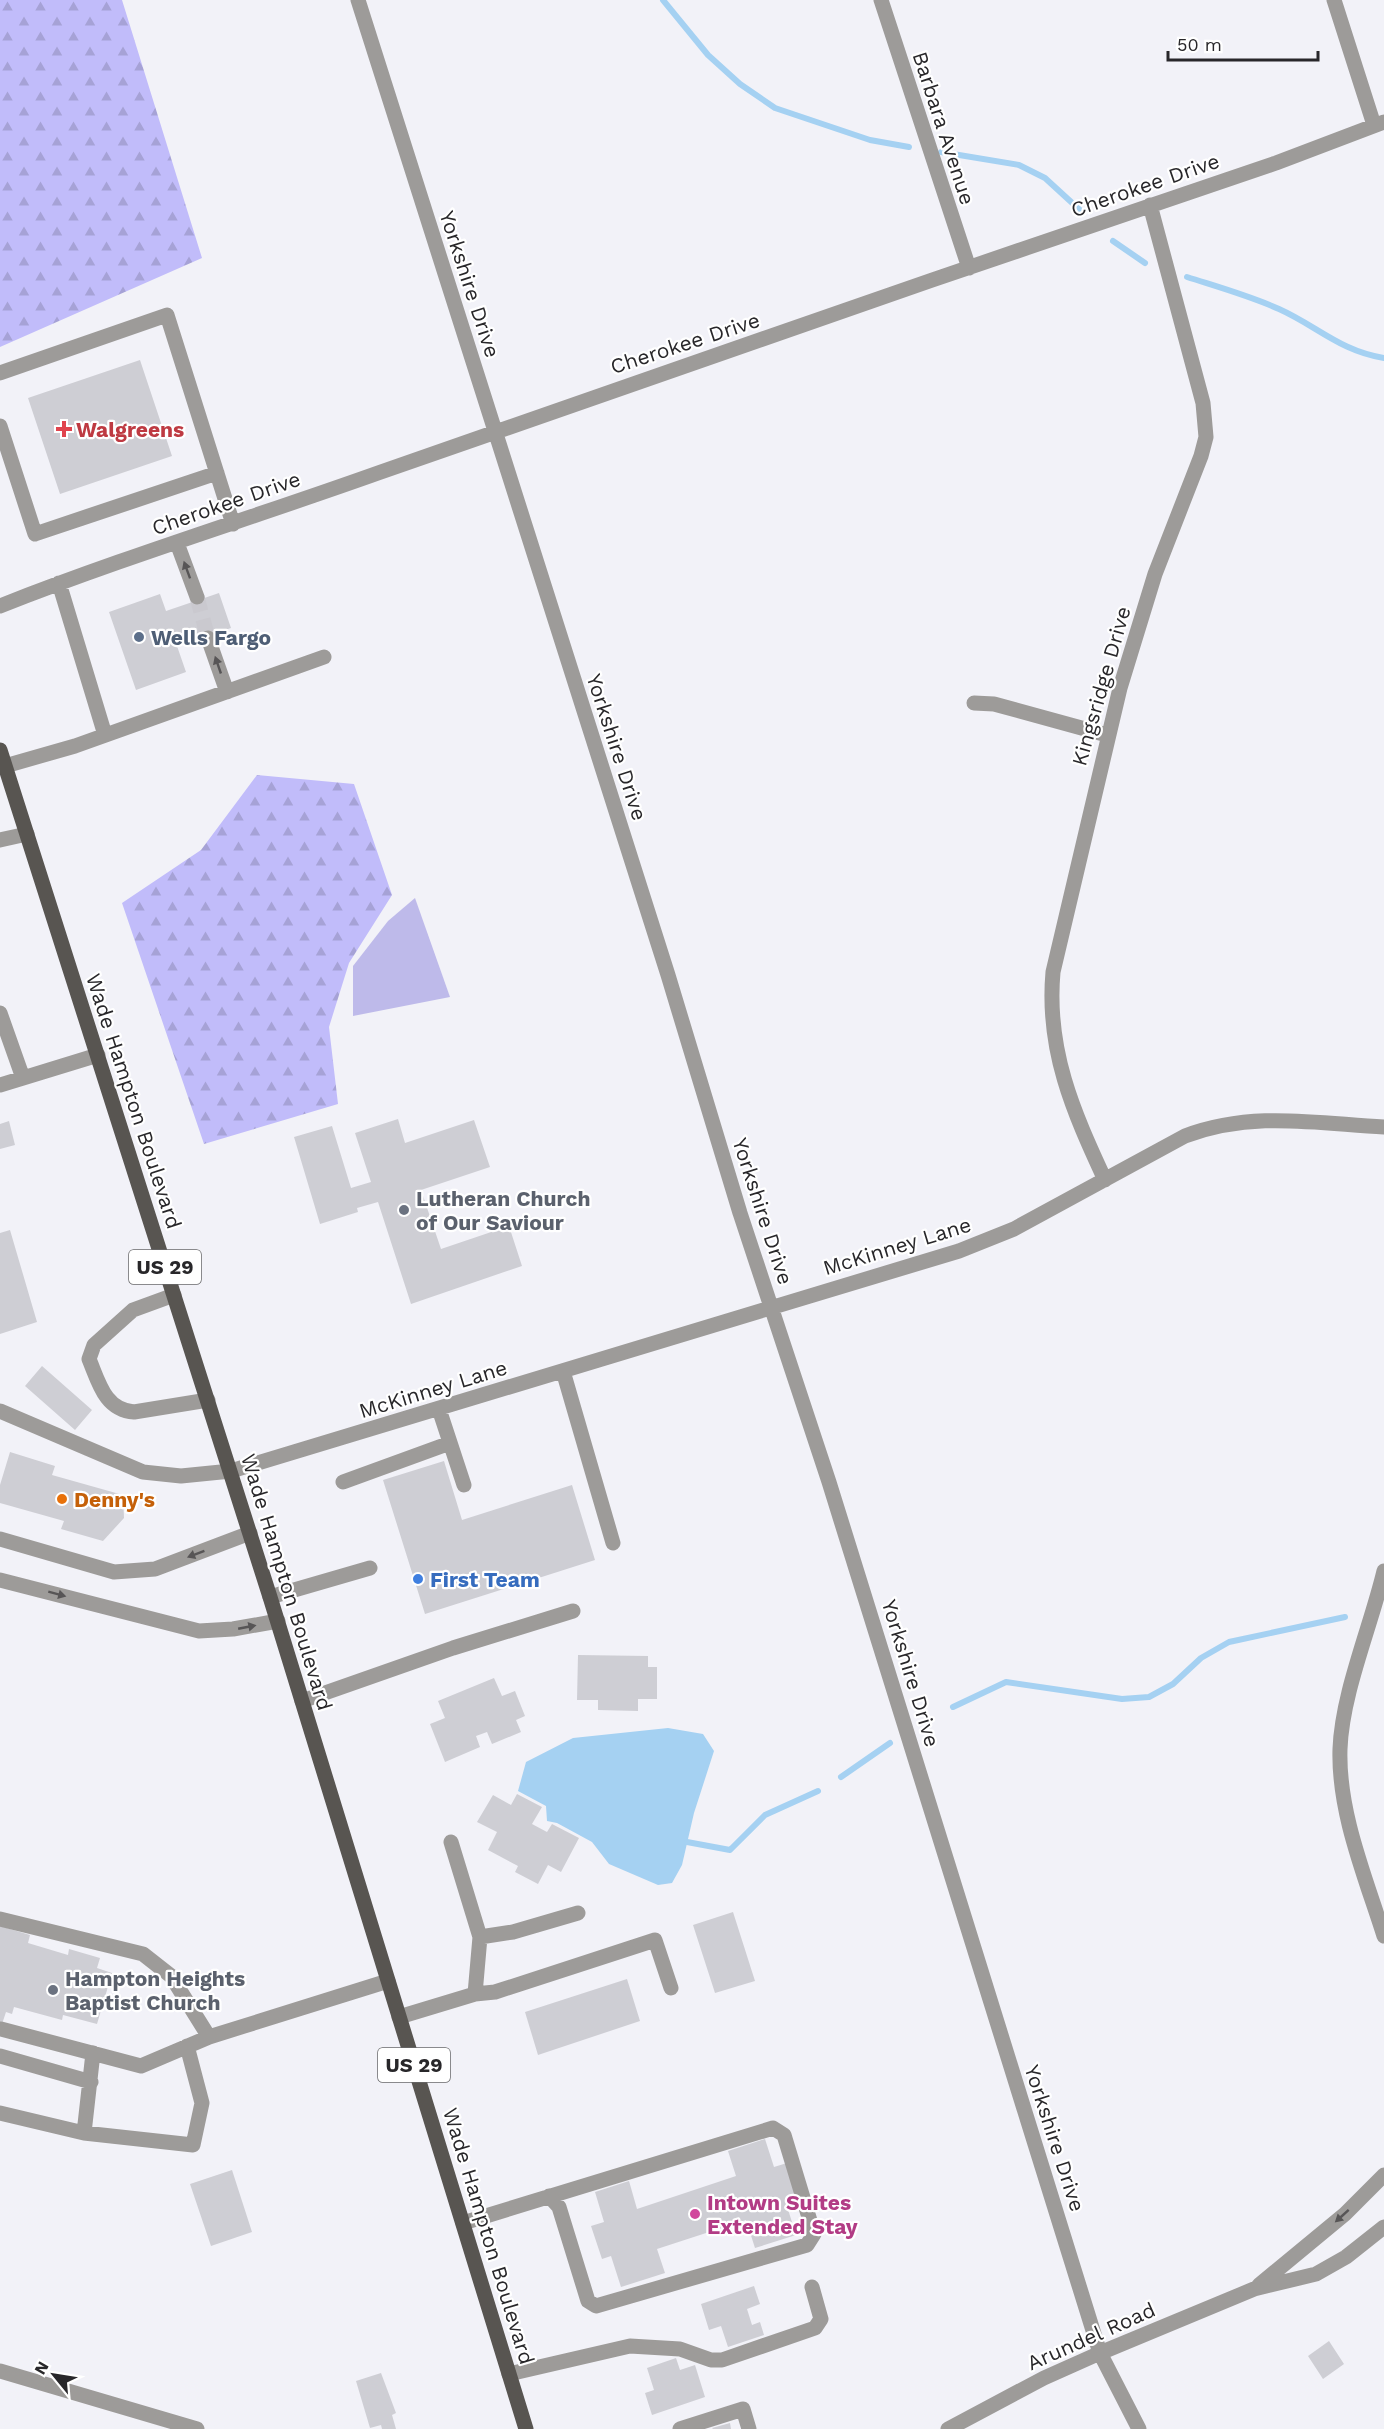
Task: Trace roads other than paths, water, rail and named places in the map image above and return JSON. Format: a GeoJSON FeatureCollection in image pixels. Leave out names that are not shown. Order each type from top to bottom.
{"type":"FeatureCollection","features":[{"type":"Feature","properties":{"kind":"main road","name":"Wade Hampton Boulevard"},"geometry":{"type":"LineString","coordinates":[[0,750],[278,1621],[526,2429]]}},
{"type":"Feature","properties":{"kind":"street","name":"Yorkshire Drive"},"geometry":{"type":"LineString","coordinates":[[358,0],[771,1307],[840,1515],[1100,2353],[1139,2429]]}},
{"type":"Feature","properties":{"kind":"street","name":"Barbara Avenue"},"geometry":{"type":"LineString","coordinates":[[881,0],[969,268]]}},
{"type":"Feature","properties":{"kind":"street"},"geometry":{"type":"LineString","coordinates":[[1335,0],[1379,124]]}},
{"type":"Feature","properties":{"kind":"street","name":"Cherokee Drive"},"geometry":{"type":"LineString","coordinates":[[0,606],[59,583],[1276,163],[1379,124]]}},
{"type":"Feature","properties":{"kind":"street","name":"Kingsridge Drive"},"geometry":{"type":"LineString","coordinates":[[1105,1180],[1064,1082],[1052,1034],[1050,1004],[1062,924],[1107,735],[1155,574],[1201,456],[1206,437],[1203,402],[1150,205]]}},
{"type":"Feature","properties":{"kind":"street"},"geometry":{"type":"LineString","coordinates":[[0,373],[167,315],[233,524]]}},
{"type":"Feature","properties":{"kind":"street"},"geometry":{"type":"LineString","coordinates":[[0,426],[35,534],[217,472]]}},
{"type":"Feature","properties":{"kind":"street"},"geometry":{"type":"LineString","coordinates":[[177,543],[197,597]]}},
{"type":"Feature","properties":{"kind":"street"},"geometry":{"type":"LineString","coordinates":[[59,583],[105,735]]}},
{"type":"Feature","properties":{"kind":"street"},"geometry":{"type":"LineString","coordinates":[[208,638],[227,692]]}},
{"type":"Feature","properties":{"kind":"street"},"geometry":{"type":"LineString","coordinates":[[3,765],[105,735],[324,657]]}},
{"type":"Feature","properties":{"kind":"street"},"geometry":{"type":"LineString","coordinates":[[974,703],[994,704],[1107,735]]}},
{"type":"Feature","properties":{"kind":"street"},"geometry":{"type":"LineString","coordinates":[[0,840],[27,834]]}},
{"type":"Feature","properties":{"kind":"street"},"geometry":{"type":"LineString","coordinates":[[0,1013],[22,1078]]}},
{"type":"Feature","properties":{"kind":"street"},"geometry":{"type":"LineString","coordinates":[[0,1085],[98,1055]]}},
{"type":"Feature","properties":{"kind":"street","name":"McKinney Lane"},"geometry":{"type":"LineString","coordinates":[[0,1411],[143,1472],[171,1476],[231,1471],[959,1251],[1014,1229],[1185,1136],[1239,1120],[1267,1119],[1384,1128]]}},
{"type":"Feature","properties":{"kind":"street"},"geometry":{"type":"LineString","coordinates":[[174,1295],[133,1310],[94,1345],[89,1359],[105,1398],[123,1412],[134,1413],[208,1400]]}},
{"type":"Feature","properties":{"kind":"street"},"geometry":{"type":"LineString","coordinates":[[563,1371],[614,1543]]}},
{"type":"Feature","properties":{"kind":"street"},"geometry":{"type":"LineString","coordinates":[[439,1409],[464,1485]]}},
{"type":"Feature","properties":{"kind":"street"},"geometry":{"type":"LineString","coordinates":[[343,1482],[450,1443]]}},
{"type":"Feature","properties":{"kind":"street"},"geometry":{"type":"LineString","coordinates":[[0,1539],[114,1572],[155,1569],[250,1533]]}},
{"type":"Feature","properties":{"kind":"street"},"geometry":{"type":"LineString","coordinates":[[270,1597],[370,1568]]}},
{"type":"Feature","properties":{"kind":"street"},"geometry":{"type":"LineString","coordinates":[[1384,1570],[1348,1696],[1343,1723],[1340,1766],[1350,1827],[1384,1936]]}},
{"type":"Feature","properties":{"kind":"street"},"geometry":{"type":"LineString","coordinates":[[0,1580],[199,1631],[233,1629],[278,1621]]}},
{"type":"Feature","properties":{"kind":"street"},"geometry":{"type":"LineString","coordinates":[[302,1701],[453,1648],[573,1611]]}},
{"type":"Feature","properties":{"kind":"street"},"geometry":{"type":"LineString","coordinates":[[451,1842],[480,1937],[475,1994]]}},
{"type":"Feature","properties":{"kind":"street"},"geometry":{"type":"LineString","coordinates":[[480,1937],[513,1932],[578,1913]]}},
{"type":"Feature","properties":{"kind":"street"},"geometry":{"type":"LineString","coordinates":[[0,1919],[143,1954],[171,1976],[209,2037]]}},
{"type":"Feature","properties":{"kind":"street"},"geometry":{"type":"LineString","coordinates":[[399,2017],[475,1994],[495,1992],[655,1940],[671,1988]]}},
{"type":"Feature","properties":{"kind":"street"},"geometry":{"type":"LineString","coordinates":[[1,2029],[141,2066],[209,2037],[388,1981]]}},
{"type":"Feature","properties":{"kind":"street"},"geometry":{"type":"LineString","coordinates":[[0,2113],[84,2133],[193,2145],[202,2103],[187,2046]]}},
{"type":"Feature","properties":{"kind":"street"},"geometry":{"type":"LineString","coordinates":[[84,2133],[93,2053]]}},
{"type":"Feature","properties":{"kind":"street"},"geometry":{"type":"LineString","coordinates":[[0,2056],[91,2082]]}},
{"type":"Feature","properties":{"kind":"street"},"geometry":{"type":"LineString","coordinates":[[463,2223],[549,2196],[773,2128],[784,2134],[814,2234],[807,2245],[596,2306],[588,2301],[559,2207],[549,2196]]}},
{"type":"Feature","properties":{"kind":"street","name":"Arundel Road"},"geometry":{"type":"LineString","coordinates":[[1254,2289],[1345,2214],[1384,2175]]}},
{"type":"Feature","properties":{"kind":"street","name":"Arundel Road"},"geometry":{"type":"LineString","coordinates":[[948,2429],[1044,2378],[1100,2353],[1254,2289],[1316,2274],[1346,2257],[1384,2227]]}},
{"type":"Feature","properties":{"kind":"street"},"geometry":{"type":"LineString","coordinates":[[509,2374],[630,2346],[680,2349],[711,2360],[722,2360],[815,2328],[821,2319],[812,2287]]}},
{"type":"Feature","properties":{"kind":"street"},"geometry":{"type":"LineString","coordinates":[[0,2371],[197,2429]]}},
{"type":"Feature","properties":{"kind":"street"},"geometry":{"type":"LineString","coordinates":[[680,2429],[743,2409],[749,2429]]}},
{"type":"Feature","properties":{"kind":"water"},"geometry":{"type":"Polygon","coordinates":[[[668,1728],[703,1734],[714,1751],[694,1813],[682,1865],[672,1883],[658,1885],[609,1864],[592,1842],[557,1823],[547,1821],[546,1806],[518,1791],[526,1762],[573,1738],[668,1728]]]}},
{"type":"Feature","properties":{"kind":"waterway"},"geometry":{"type":"LineString","coordinates":[[663,0],[708,55],[740,84],[775,108],[870,140],[909,147]]}},
{"type":"Feature","properties":{"kind":"waterway"},"geometry":{"type":"LineString","coordinates":[[941,152],[1019,165],[1045,178],[1081,211]]}},
{"type":"Feature","properties":{"kind":"waterway"},"geometry":{"type":"LineString","coordinates":[[1113,241],[1145,263]]}},
{"type":"Feature","properties":{"kind":"waterway"},"geometry":{"type":"LineString","coordinates":[[1187,277],[1268,304],[1341,344],[1368,355],[1384,358]]}},
{"type":"Feature","properties":{"kind":"waterway"},"geometry":{"type":"LineString","coordinates":[[953,1707],[1006,1682],[1122,1699],[1149,1697],[1173,1684],[1201,1658],[1229,1642],[1345,1617]]}},
{"type":"Feature","properties":{"kind":"waterway"},"geometry":{"type":"LineString","coordinates":[[841,1777],[890,1743]]}},
{"type":"Feature","properties":{"kind":"waterway"},"geometry":{"type":"LineString","coordinates":[[687,1842],[730,1850],[765,1815],[818,1791]]}},
{"type":"Feature","properties":{"kind":"tunnel"},"geometry":{"type":"LineString","coordinates":[[197,597],[208,638]]}},
{"type":"Feature","properties":{"kind":"place","name":"Walgreens"},"geometry":{"type":"Point","coordinates":[64,429]}},
{"type":"Feature","properties":{"kind":"place","name":"Wells Fargo"},"geometry":{"type":"Point","coordinates":[139,637]}},
{"type":"Feature","properties":{"kind":"place","name":"Lutheran Church of Our Saviour"},"geometry":{"type":"Point","coordinates":[404,1210]}},
{"type":"Feature","properties":{"kind":"place","name":"Denny's"},"geometry":{"type":"Point","coordinates":[62,1499]}},
{"type":"Feature","properties":{"kind":"place","name":"First Team"},"geometry":{"type":"Point","coordinates":[418,1579]}},
{"type":"Feature","properties":{"kind":"place","name":"Hampton Heights Baptist Church"},"geometry":{"type":"Point","coordinates":[53,1990]}},
{"type":"Feature","properties":{"kind":"place","name":"Intown Suites Extended Stay"},"geometry":{"type":"Point","coordinates":[695,2214]}}]}
